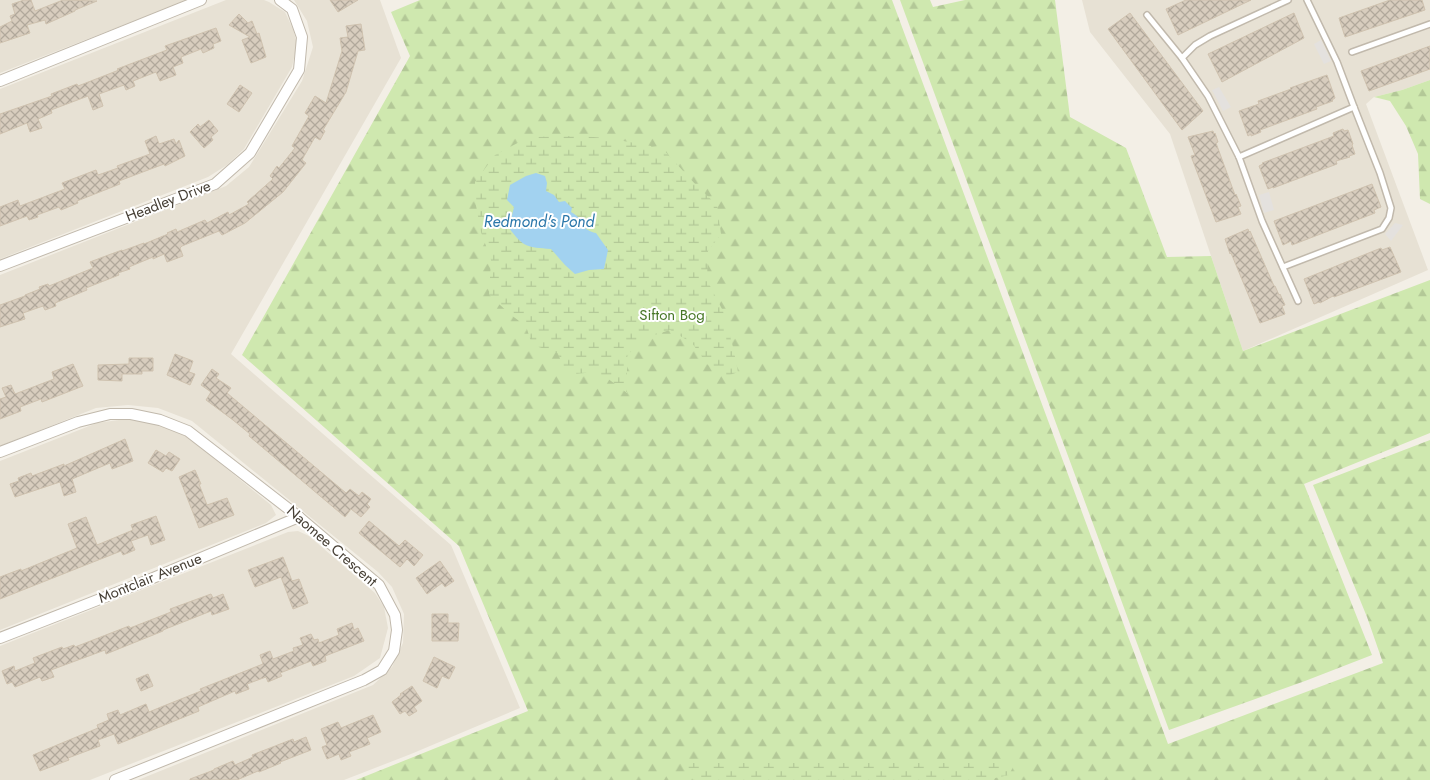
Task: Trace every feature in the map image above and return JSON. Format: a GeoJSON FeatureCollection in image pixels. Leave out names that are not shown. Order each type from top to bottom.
{"type":"FeatureCollection","features":[{"type":"Feature","properties":{"kind":"street"},"geometry":{"type":"LineString","coordinates":[[0,81],[201,0]]}},
{"type":"Feature","properties":{"kind":"street","name":"Headley Drive"},"geometry":{"type":"LineString","coordinates":[[0,266],[215,184],[250,153],[299,70],[302,36],[292,9],[280,0]]}},
{"type":"Feature","properties":{"kind":"street","name":"Naomee Crescent"},"geometry":{"type":"LineString","coordinates":[[0,452],[78,422],[110,414],[131,414],[160,420],[188,431],[299,517],[379,585],[395,616],[397,630],[394,651],[382,670],[364,680],[118,779]]}},
{"type":"Feature","properties":{"kind":"street","name":"Montclair Avenue"},"geometry":{"type":"LineString","coordinates":[[0,638],[141,583],[299,517]]}},
{"type":"Feature","properties":{"kind":"lane"},"geometry":{"type":"LineString","coordinates":[[1182,58],[1195,45],[1210,36],[1288,0]]}},
{"type":"Feature","properties":{"kind":"lane"},"geometry":{"type":"LineString","coordinates":[[1283,267],[1382,229],[1389,218],[1391,208],[1380,173],[1337,62],[1307,0]]}},
{"type":"Feature","properties":{"kind":"lane"},"geometry":{"type":"LineString","coordinates":[[1147,16],[1182,58],[1208,96],[1239,157],[1262,221],[1298,301]]}},
{"type":"Feature","properties":{"kind":"lane"},"geometry":{"type":"LineString","coordinates":[[1352,52],[1430,24]]}},
{"type":"Feature","properties":{"kind":"lane"},"geometry":{"type":"LineString","coordinates":[[1239,157],[1354,107]]}},
{"type":"Feature","properties":{"kind":"shaded area"},"geometry":{"type":"Polygon","coordinates":[[[0,0],[188,0],[0,73],[0,0]]]}},
{"type":"Feature","properties":{"kind":"shaded area"},"geometry":{"type":"Polygon","coordinates":[[[226,0],[264,0],[269,2],[285,12],[293,29],[297,44],[292,67],[244,149],[227,165],[208,177],[0,259],[0,89],[226,0]]]}},
{"type":"Feature","properties":{"kind":"shaded area"},"geometry":{"type":"Polygon","coordinates":[[[294,0],[380,0],[401,58],[231,354],[451,545],[520,708],[344,780],[138,780],[373,685],[392,667],[403,643],[404,614],[392,587],[378,572],[192,421],[158,408],[128,405],[96,408],[0,446],[0,275],[226,186],[249,167],[302,81],[313,47],[307,21],[294,0]]]}},
{"type":"Feature","properties":{"kind":"shaded area"},"geometry":{"type":"Polygon","coordinates":[[[1082,0],[1430,0],[1430,80],[1374,97],[1366,104],[1428,270],[1243,351],[1170,134],[1090,32],[1082,0]]]}},
{"type":"Feature","properties":{"kind":"shaded area"},"geometry":{"type":"Polygon","coordinates":[[[1321,40],[1331,61],[1324,64],[1314,44],[1321,40]]]}},
{"type":"Feature","properties":{"kind":"shaded area"},"geometry":{"type":"Polygon","coordinates":[[[1219,87],[1231,107],[1223,111],[1212,90],[1219,87]]]}},
{"type":"Feature","properties":{"kind":"shaded area"},"geometry":{"type":"Polygon","coordinates":[[[1269,192],[1274,210],[1264,213],[1259,195],[1269,192]]]}},
{"type":"Feature","properties":{"kind":"shaded area"},"geometry":{"type":"Polygon","coordinates":[[[1395,223],[1403,225],[1391,241],[1385,234],[1395,223]]]}},
{"type":"Feature","properties":{"kind":"shaded area"},"geometry":{"type":"Polygon","coordinates":[[[126,419],[156,424],[187,436],[271,505],[276,515],[266,523],[0,630],[0,461],[97,423],[126,419]]]}},
{"type":"Feature","properties":{"kind":"shaded area"},"geometry":{"type":"Polygon","coordinates":[[[298,531],[309,536],[375,593],[384,607],[388,628],[380,658],[354,676],[90,780],[0,780],[0,646],[288,532],[298,531]]]}},
{"type":"Feature","properties":{"kind":"green space","name":"Sifton Bog"},"geometry":{"type":"Polygon","coordinates":[[[420,0],[892,0],[1168,744],[1383,663],[1367,617],[1313,485],[1430,440],[1430,780],[356,780],[528,711],[459,546],[242,355],[410,56],[391,12],[420,0]]]}},
{"type":"Feature","properties":{"kind":"green space"},"geometry":{"type":"Polygon","coordinates":[[[900,0],[930,0],[933,7],[965,0],[1055,0],[1070,117],[1126,148],[1167,257],[1211,256],[1243,351],[1430,280],[1430,433],[1304,484],[1372,655],[1169,730],[900,0]]]}},
{"type":"Feature","properties":{"kind":"green space"},"geometry":{"type":"Polygon","coordinates":[[[1430,80],[1430,204],[1420,199],[1418,154],[1406,126],[1390,101],[1374,97],[1430,80]]]}},
{"type":"Feature","properties":{"kind":"green space"},"geometry":{"type":"Polygon","coordinates":[[[579,136],[607,138],[662,148],[717,205],[721,234],[708,251],[707,280],[723,311],[738,372],[725,377],[707,364],[692,343],[670,330],[639,340],[627,357],[627,393],[607,378],[594,372],[566,375],[558,353],[532,345],[526,326],[489,295],[491,260],[481,232],[475,200],[475,182],[495,155],[529,137],[579,136]]]}},
{"type":"Feature","properties":{"kind":"green space"},"geometry":{"type":"Polygon","coordinates":[[[684,763],[1015,763],[1009,775],[986,780],[693,780],[684,763]]]}},
{"type":"Feature","properties":{"kind":"water","name":"Redmond's Pond"},"geometry":{"type":"Polygon","coordinates":[[[536,173],[545,176],[547,183],[546,191],[554,195],[559,202],[565,201],[572,208],[571,212],[578,217],[586,229],[596,233],[608,250],[604,269],[589,270],[575,274],[551,249],[536,248],[523,243],[509,228],[514,207],[507,200],[510,185],[536,173]]]}},
{"type":"Feature","properties":{"kind":"building"},"geometry":{"type":"Polygon","coordinates":[[[31,0],[35,11],[63,0],[97,1],[46,24],[45,20],[27,25],[30,33],[0,43],[0,27],[12,21],[10,16],[15,14],[12,4],[31,0]]]}},
{"type":"Feature","properties":{"kind":"building"},"geometry":{"type":"Polygon","coordinates":[[[330,0],[358,0],[338,12],[330,0]]]}},
{"type":"Feature","properties":{"kind":"building"},"geometry":{"type":"Polygon","coordinates":[[[1186,0],[1251,0],[1178,35],[1166,9],[1186,0]]]}},
{"type":"Feature","properties":{"kind":"building"},"geometry":{"type":"Polygon","coordinates":[[[1390,0],[1422,0],[1425,10],[1345,37],[1339,18],[1390,0]]]}},
{"type":"Feature","properties":{"kind":"building"},"geometry":{"type":"Polygon","coordinates":[[[1130,13],[1203,111],[1182,130],[1108,29],[1130,13]]]}},
{"type":"Feature","properties":{"kind":"building"},"geometry":{"type":"Polygon","coordinates":[[[1294,13],[1304,38],[1222,82],[1208,54],[1294,13]]]}},
{"type":"Feature","properties":{"kind":"building"},"geometry":{"type":"Polygon","coordinates":[[[239,14],[248,23],[252,21],[257,34],[259,33],[266,57],[251,63],[242,40],[250,37],[229,25],[239,14]]]}},
{"type":"Feature","properties":{"kind":"building"},"geometry":{"type":"Polygon","coordinates":[[[361,24],[365,50],[358,51],[346,92],[323,130],[325,131],[320,140],[315,137],[303,158],[302,160],[306,163],[283,192],[245,223],[222,235],[219,231],[182,246],[180,248],[183,256],[167,262],[164,254],[153,259],[153,257],[129,267],[130,269],[118,273],[119,275],[55,303],[56,306],[45,310],[43,306],[23,313],[25,319],[0,327],[0,305],[25,296],[40,289],[39,287],[48,284],[49,286],[93,268],[90,262],[144,244],[176,229],[177,232],[205,220],[207,223],[228,212],[229,215],[249,204],[247,202],[273,179],[270,176],[277,166],[279,168],[295,148],[292,146],[309,116],[305,113],[315,96],[326,103],[342,51],[340,38],[348,37],[346,26],[361,24]]]}},
{"type":"Feature","properties":{"kind":"building"},"geometry":{"type":"Polygon","coordinates":[[[216,28],[221,41],[213,44],[214,48],[203,53],[201,49],[181,57],[183,63],[173,67],[176,75],[160,81],[156,72],[133,81],[135,86],[126,90],[124,85],[99,94],[103,106],[93,110],[88,96],[51,110],[52,113],[38,119],[42,128],[30,132],[27,123],[0,134],[0,114],[119,70],[117,69],[167,50],[165,46],[216,28]]]}},
{"type":"Feature","properties":{"kind":"building"},"geometry":{"type":"Polygon","coordinates":[[[1430,46],[1430,69],[1369,91],[1361,71],[1430,46]]]}},
{"type":"Feature","properties":{"kind":"building"},"geometry":{"type":"Polygon","coordinates":[[[1327,75],[1335,98],[1333,101],[1248,136],[1239,111],[1259,104],[1258,101],[1327,75]]]}},
{"type":"Feature","properties":{"kind":"building"},"geometry":{"type":"Polygon","coordinates":[[[240,85],[252,93],[239,112],[227,104],[240,85]]]}},
{"type":"Feature","properties":{"kind":"building"},"geometry":{"type":"Polygon","coordinates":[[[209,120],[218,131],[211,137],[213,140],[204,148],[190,132],[198,124],[200,127],[209,120]]]}},
{"type":"Feature","properties":{"kind":"building"},"geometry":{"type":"Polygon","coordinates":[[[1343,129],[1344,131],[1348,130],[1355,154],[1336,161],[1337,164],[1268,189],[1259,166],[1262,163],[1334,136],[1333,133],[1343,129]]]}},
{"type":"Feature","properties":{"kind":"building"},"geometry":{"type":"Polygon","coordinates":[[[1213,131],[1235,195],[1241,206],[1238,207],[1241,214],[1216,222],[1191,156],[1195,155],[1188,137],[1213,131]]]}},
{"type":"Feature","properties":{"kind":"building"},"geometry":{"type":"Polygon","coordinates":[[[156,136],[159,144],[174,139],[176,144],[179,140],[185,156],[165,166],[164,164],[119,181],[120,184],[77,201],[78,203],[61,210],[59,207],[29,220],[27,216],[0,226],[0,207],[18,200],[20,206],[65,189],[62,183],[96,170],[98,175],[150,154],[145,141],[156,136]]]}},
{"type":"Feature","properties":{"kind":"building"},"geometry":{"type":"Polygon","coordinates":[[[1372,184],[1381,207],[1374,210],[1375,213],[1292,245],[1291,241],[1283,245],[1274,221],[1372,184]]]}},
{"type":"Feature","properties":{"kind":"building"},"geometry":{"type":"Polygon","coordinates":[[[1248,229],[1274,286],[1285,305],[1282,306],[1285,314],[1260,323],[1225,239],[1248,229]]]}},
{"type":"Feature","properties":{"kind":"building"},"geometry":{"type":"Polygon","coordinates":[[[1390,247],[1401,272],[1314,304],[1304,279],[1381,248],[1382,250],[1390,247]]]}},
{"type":"Feature","properties":{"kind":"building"},"geometry":{"type":"Polygon","coordinates":[[[175,354],[193,361],[189,372],[195,374],[190,385],[167,375],[175,354]]]}},
{"type":"Feature","properties":{"kind":"building"},"geometry":{"type":"Polygon","coordinates":[[[129,358],[153,358],[153,371],[142,371],[142,374],[122,374],[122,381],[98,380],[98,365],[129,364],[129,358]]]}},
{"type":"Feature","properties":{"kind":"building"},"geometry":{"type":"Polygon","coordinates":[[[73,364],[83,386],[42,402],[41,399],[20,407],[21,411],[0,419],[0,399],[6,397],[2,388],[11,385],[15,394],[54,379],[52,372],[73,364]]]}},
{"type":"Feature","properties":{"kind":"building"},"geometry":{"type":"Polygon","coordinates":[[[212,369],[219,374],[216,378],[231,388],[227,393],[346,493],[350,489],[359,496],[362,492],[371,499],[367,504],[370,507],[361,517],[351,509],[345,517],[249,436],[250,434],[206,400],[211,392],[201,385],[212,369]]]}},
{"type":"Feature","properties":{"kind":"building"},"geometry":{"type":"Polygon","coordinates":[[[125,439],[133,461],[112,469],[110,463],[72,479],[76,492],[64,496],[60,482],[15,497],[10,484],[19,481],[18,478],[31,473],[32,476],[64,464],[64,466],[125,439]]]}},
{"type":"Feature","properties":{"kind":"building"},"geometry":{"type":"Polygon","coordinates":[[[156,450],[166,456],[169,452],[180,459],[172,471],[166,468],[163,472],[148,463],[156,450]]]}},
{"type":"Feature","properties":{"kind":"building"},"geometry":{"type":"Polygon","coordinates":[[[195,470],[207,505],[227,498],[234,515],[199,528],[179,477],[195,470]]]}},
{"type":"Feature","properties":{"kind":"building"},"geometry":{"type":"Polygon","coordinates":[[[156,516],[165,540],[151,545],[148,535],[131,541],[135,550],[123,555],[121,551],[0,599],[0,577],[21,569],[21,571],[77,548],[68,524],[86,517],[97,545],[133,530],[131,525],[156,516]]]}},
{"type":"Feature","properties":{"kind":"building"},"geometry":{"type":"Polygon","coordinates":[[[369,521],[399,546],[405,540],[423,555],[414,566],[407,559],[400,567],[359,533],[369,521]]]}},
{"type":"Feature","properties":{"kind":"building"},"geometry":{"type":"Polygon","coordinates":[[[283,557],[292,581],[299,579],[308,603],[293,609],[281,577],[255,587],[248,570],[283,557]]]}},
{"type":"Feature","properties":{"kind":"building"},"geometry":{"type":"Polygon","coordinates":[[[440,561],[454,581],[445,587],[442,583],[427,594],[416,578],[440,561]]]}},
{"type":"Feature","properties":{"kind":"building"},"geometry":{"type":"Polygon","coordinates":[[[211,594],[213,598],[223,594],[229,609],[212,615],[211,611],[106,654],[105,650],[51,670],[54,677],[42,681],[40,677],[15,687],[12,682],[7,684],[2,671],[14,666],[15,671],[35,663],[33,658],[62,647],[63,649],[74,645],[75,647],[129,626],[130,628],[171,612],[170,609],[211,594]]]}},
{"type":"Feature","properties":{"kind":"building"},"geometry":{"type":"Polygon","coordinates":[[[432,614],[448,614],[448,623],[459,623],[458,641],[432,641],[432,614]]]}},
{"type":"Feature","properties":{"kind":"building"},"geometry":{"type":"Polygon","coordinates":[[[352,623],[354,630],[358,628],[364,641],[325,656],[326,661],[313,666],[311,661],[280,673],[282,676],[268,682],[266,677],[247,684],[249,689],[236,694],[235,691],[198,707],[199,711],[118,744],[114,734],[98,740],[100,746],[40,771],[33,755],[98,728],[97,725],[109,720],[107,714],[118,710],[120,715],[146,704],[149,712],[263,664],[260,655],[270,651],[273,659],[294,651],[293,648],[303,645],[300,638],[311,634],[314,640],[318,639],[319,643],[339,635],[337,629],[352,623]]]}},
{"type":"Feature","properties":{"kind":"building"},"geometry":{"type":"Polygon","coordinates":[[[434,657],[455,667],[449,679],[442,676],[437,688],[423,681],[434,657]]]}},
{"type":"Feature","properties":{"kind":"building"},"geometry":{"type":"Polygon","coordinates":[[[148,674],[153,686],[141,691],[136,679],[148,674]]]}},
{"type":"Feature","properties":{"kind":"building"},"geometry":{"type":"Polygon","coordinates":[[[412,686],[422,701],[414,707],[417,711],[409,716],[405,711],[400,714],[392,702],[412,686]]]}},
{"type":"Feature","properties":{"kind":"building"},"geometry":{"type":"Polygon","coordinates":[[[373,715],[381,732],[367,738],[370,744],[349,752],[351,756],[341,760],[339,754],[327,759],[322,747],[327,745],[321,729],[338,722],[341,728],[373,715]]]}},
{"type":"Feature","properties":{"kind":"building"},"geometry":{"type":"Polygon","coordinates":[[[306,737],[311,750],[259,772],[237,780],[190,780],[233,761],[235,765],[253,757],[252,755],[293,739],[294,742],[306,737]]]}}]}
